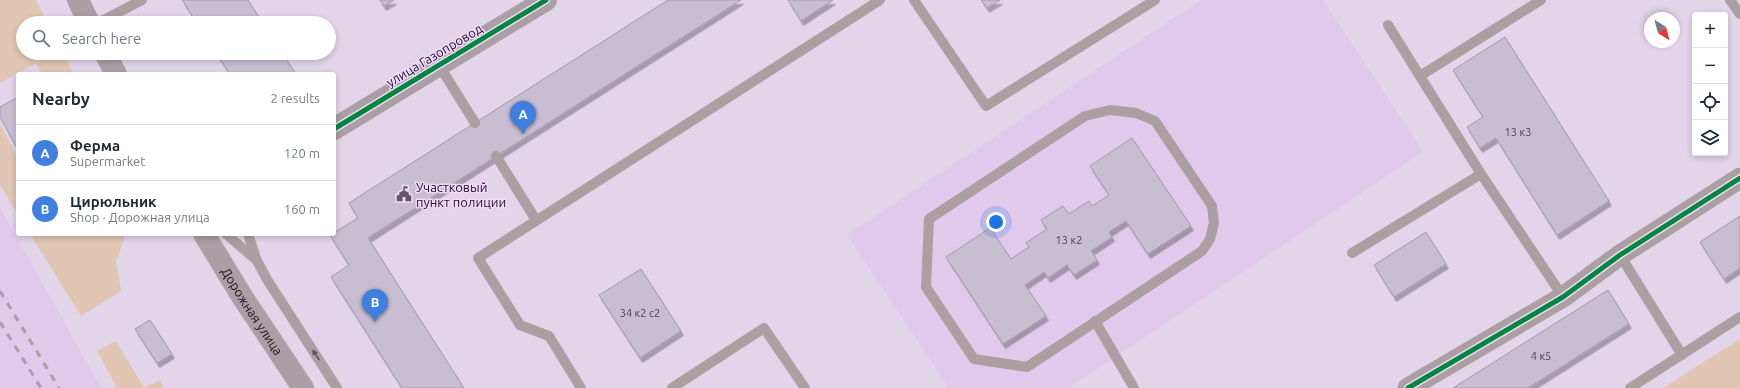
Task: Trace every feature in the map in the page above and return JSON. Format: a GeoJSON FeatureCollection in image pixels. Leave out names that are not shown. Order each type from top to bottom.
{"type":"FeatureCollection","features":[{"type":"Feature","properties":{"kind":"street"},"geometry":{"type":"LineString","coordinates":[[78,0],[86,16]]}},
{"type":"Feature","properties":{"kind":"street","name":"улица Газопровод"},"geometry":{"type":"LineString","coordinates":[[336,127],[546,0]]}},
{"type":"Feature","properties":{"kind":"street"},"geometry":{"type":"LineString","coordinates":[[109,60],[115,72]]}},
{"type":"Feature","properties":{"kind":"street"},"geometry":{"type":"LineString","coordinates":[[1408,388],[1563,297],[1620,255],[1740,178]]}},
{"type":"Feature","properties":{"kind":"street","name":"Дорожная улица"},"geometry":{"type":"LineString","coordinates":[[205,236],[243,298],[303,388]]}},
{"type":"Feature","properties":{"kind":"lane"},"geometry":{"type":"LineString","coordinates":[[111,16],[142,0]]}},
{"type":"Feature","properties":{"kind":"lane"},"geometry":{"type":"LineString","coordinates":[[581,388],[549,336],[520,325],[478,258],[880,0]]}},
{"type":"Feature","properties":{"kind":"lane"},"geometry":{"type":"LineString","coordinates":[[914,0],[986,106],[1155,0]]}},
{"type":"Feature","properties":{"kind":"lane"},"geometry":{"type":"LineString","coordinates":[[1420,76],[1542,0]]}},
{"type":"Feature","properties":{"kind":"lane"},"geometry":{"type":"LineString","coordinates":[[1730,0],[1740,14]]}},
{"type":"Feature","properties":{"kind":"lane"},"geometry":{"type":"LineString","coordinates":[[1388,25],[1481,174],[1563,297]]}},
{"type":"Feature","properties":{"kind":"lane"},"geometry":{"type":"LineString","coordinates":[[439,65],[475,123]]}},
{"type":"Feature","properties":{"kind":"lane"},"geometry":{"type":"LineString","coordinates":[[1110,110],[1136,113],[1155,121],[1212,206],[1214,223],[1210,239],[1202,250],[1095,321],[1027,367],[974,359],[926,287],[929,219],[1085,116],[1110,110]]}},
{"type":"Feature","properties":{"kind":"lane"},"geometry":{"type":"LineString","coordinates":[[496,156],[536,220]]}},
{"type":"Feature","properties":{"kind":"lane"},"geometry":{"type":"LineString","coordinates":[[1352,253],[1481,174]]}},
{"type":"Feature","properties":{"kind":"lane"},"geometry":{"type":"LineString","coordinates":[[229,236],[257,261]]}},
{"type":"Feature","properties":{"kind":"lane"},"geometry":{"type":"LineString","coordinates":[[249,236],[257,261],[337,388]]}},
{"type":"Feature","properties":{"kind":"lane"},"geometry":{"type":"LineString","coordinates":[[1620,255],[1682,354]]}},
{"type":"Feature","properties":{"kind":"lane"},"geometry":{"type":"LineString","coordinates":[[1630,388],[1740,317]]}},
{"type":"Feature","properties":{"kind":"lane"},"geometry":{"type":"LineString","coordinates":[[1095,321],[1134,388]]}},
{"type":"Feature","properties":{"kind":"lane"},"geometry":{"type":"LineString","coordinates":[[672,388],[764,328],[805,388]]}},
{"type":"Feature","properties":{"kind":"shaded area"},"geometry":{"type":"Polygon","coordinates":[[[0,0],[36,0],[44,16],[16,16],[16,60],[67,60],[73,72],[41,72],[36,63],[20,72],[16,72],[16,74],[0,83],[0,0]]]}},
{"type":"Feature","properties":{"kind":"shaded area"},"geometry":{"type":"Polygon","coordinates":[[[1201,0],[1323,0],[1423,152],[1068,388],[949,388],[847,235],[1201,0]]]}},
{"type":"Feature","properties":{"kind":"shaded area"},"geometry":{"type":"Polygon","coordinates":[[[0,124],[16,154],[16,211],[0,185],[0,124]]]}},
{"type":"Feature","properties":{"kind":"shaded area"},"geometry":{"type":"Polygon","coordinates":[[[0,208],[101,388],[0,388],[0,208]]]}},
{"type":"Feature","properties":{"kind":"shaded area"},"geometry":{"type":"Polygon","coordinates":[[[31,236],[125,236],[116,261],[121,291],[81,316],[31,236]]]}},
{"type":"Feature","properties":{"kind":"shaded area"},"geometry":{"type":"Polygon","coordinates":[[[1740,339],[1740,388],[1663,388],[1740,339]]]}},
{"type":"Feature","properties":{"kind":"shaded area"},"geometry":{"type":"Polygon","coordinates":[[[116,341],[144,388],[117,388],[97,351],[116,341]]]}},
{"type":"Feature","properties":{"kind":"shaded area"},"geometry":{"type":"Polygon","coordinates":[[[160,380],[164,388],[144,388],[160,380]]]}},
{"type":"Feature","properties":{"kind":"building"},"geometry":{"type":"Polygon","coordinates":[[[182,0],[248,0],[258,16],[192,16],[182,0]]]}},
{"type":"Feature","properties":{"kind":"building"},"geometry":{"type":"Polygon","coordinates":[[[380,0],[394,0],[384,6],[380,0]]]}},
{"type":"Feature","properties":{"kind":"building"},"geometry":{"type":"Polygon","coordinates":[[[668,0],[741,0],[368,238],[464,388],[402,388],[331,277],[349,265],[331,236],[336,236],[336,231],[358,218],[349,203],[668,0]]]}},
{"type":"Feature","properties":{"kind":"building"},"geometry":{"type":"Polygon","coordinates":[[[788,0],[833,0],[801,21],[788,0]]]}},
{"type":"Feature","properties":{"kind":"building"},"geometry":{"type":"Polygon","coordinates":[[[981,0],[1000,0],[987,8],[981,0]]]}},
{"type":"Feature","properties":{"kind":"building"},"geometry":{"type":"Polygon","coordinates":[[[1505,37],[1609,201],[1557,235],[1496,138],[1480,148],[1467,127],[1483,117],[1453,70],[1505,37]]]}},
{"type":"Feature","properties":{"kind":"building"},"geometry":{"type":"Polygon","coordinates":[[[221,60],[287,60],[295,72],[229,72],[221,60]]]}},
{"type":"Feature","properties":{"kind":"building"},"geometry":{"type":"Polygon","coordinates":[[[16,98],[16,146],[0,117],[0,107],[16,98]]]}},
{"type":"Feature","properties":{"kind":"building"},"geometry":{"type":"Polygon","coordinates":[[[1132,138],[1191,226],[1148,254],[1126,221],[1109,232],[1112,237],[1091,251],[1097,260],[1074,275],[1067,265],[1048,278],[1044,272],[1025,285],[1046,316],[1003,344],[946,257],[990,228],[1011,259],[1029,247],[1026,243],[1047,229],[1041,220],[1063,206],[1069,214],[1089,201],[1092,206],[1109,195],[1090,166],[1132,138]]]}},
{"type":"Feature","properties":{"kind":"building"},"geometry":{"type":"Polygon","coordinates":[[[1740,216],[1740,268],[1724,279],[1700,242],[1740,216]]]}},
{"type":"Feature","properties":{"kind":"building"},"geometry":{"type":"Polygon","coordinates":[[[1426,232],[1446,264],[1394,297],[1374,265],[1426,232]]]}},
{"type":"Feature","properties":{"kind":"building"},"geometry":{"type":"Polygon","coordinates":[[[641,269],[681,331],[640,358],[599,295],[641,269]]]}},
{"type":"Feature","properties":{"kind":"building"},"geometry":{"type":"Polygon","coordinates":[[[1608,290],[1629,324],[1528,388],[1453,388],[1608,290]]]}},
{"type":"Feature","properties":{"kind":"building"},"geometry":{"type":"Polygon","coordinates":[[[150,320],[172,354],[157,363],[135,329],[150,320]]]}},
{"type":"Feature","properties":{"kind":"railway"},"geometry":{"type":"LineString","coordinates":[[0,291],[59,388]]}},
{"type":"Feature","properties":{"kind":"railway"},"geometry":{"type":"LineString","coordinates":[[0,322],[41,388]]}},
{"type":"Feature","properties":{"kind":"cycle path"},"geometry":{"type":"LineString","coordinates":[[336,128],[546,0]]}},
{"type":"Feature","properties":{"kind":"cycle path"},"geometry":{"type":"LineString","coordinates":[[1408,388],[1563,297],[1620,255],[1740,178]]}},
{"type":"Feature","properties":{"kind":"place","name":"Ферма"},"geometry":{"type":"Point","coordinates":[523,134]}},
{"type":"Feature","properties":{"kind":"place","name":"Участковый пункт полиции"},"geometry":{"type":"Point","coordinates":[404,194]}},
{"type":"Feature","properties":{"kind":"place","name":"Цирюльник"},"geometry":{"type":"Point","coordinates":[375,322]}}]}
